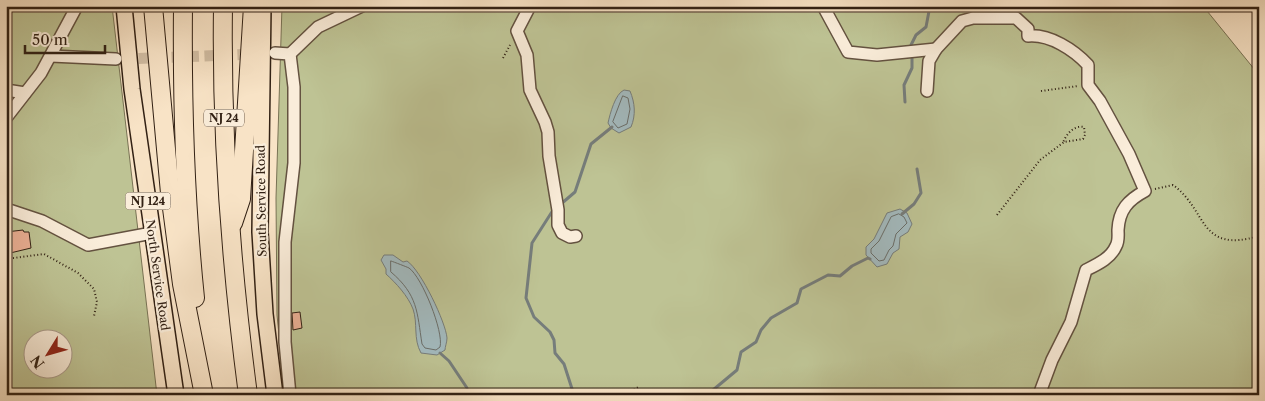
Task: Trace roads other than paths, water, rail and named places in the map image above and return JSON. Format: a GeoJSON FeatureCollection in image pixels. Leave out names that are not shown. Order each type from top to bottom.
{"type":"FeatureCollection","features":[{"type":"Feature","properties":{"kind":"highway"},"geometry":{"type":"LineString","coordinates":[[153,6],[170,194],[182,284],[205,395]]}},
{"type":"Feature","properties":{"kind":"highway"},"geometry":{"type":"LineString","coordinates":[[183,6],[183,113],[187,207],[205,395]]}},
{"type":"Feature","properties":{"kind":"highway","name":"NJ 24"},"geometry":{"type":"LineString","coordinates":[[223,6],[224,113],[230,230],[248,395]]}},
{"type":"Feature","properties":{"kind":"highway"},"geometry":{"type":"LineString","coordinates":[[230,230],[241,199],[253,6]]}},
{"type":"Feature","properties":{"kind":"main road","name":"North Service Road"},"geometry":{"type":"LineString","coordinates":[[124,6],[132,89],[176,395]]}},
{"type":"Feature","properties":{"kind":"main road","name":"South Service Road"},"geometry":{"type":"LineString","coordinates":[[263,6],[260,232],[265,314],[275,395]]}},
{"type":"Feature","properties":{"kind":"lane"},"geometry":{"type":"LineString","coordinates":[[6,118],[51,56],[77,6]]}},
{"type":"Feature","properties":{"kind":"lane"},"geometry":{"type":"LineString","coordinates":[[275,53],[290,54],[318,27],[362,6]]}},
{"type":"Feature","properties":{"kind":"lane"},"geometry":{"type":"LineString","coordinates":[[530,6],[517,31],[527,55],[530,90],[547,127],[558,210],[558,225],[562,233],[570,237],[576,236]]}},
{"type":"Feature","properties":{"kind":"lane"},"geometry":{"type":"LineString","coordinates":[[824,6],[848,52],[877,55],[936,48]]}},
{"type":"Feature","properties":{"kind":"lane"},"geometry":{"type":"LineString","coordinates":[[927,90],[929,61],[936,48],[962,21],[973,18],[1016,18],[1028,29],[1028,36],[1035,35],[1057,42],[1088,65],[1088,85],[1100,102],[1129,154],[1145,191],[1133,197],[1123,208],[1119,217],[1118,243],[1114,251],[1086,270],[1071,322],[1052,360],[1039,395]]}},
{"type":"Feature","properties":{"kind":"lane"},"geometry":{"type":"LineString","coordinates":[[290,54],[294,87],[294,163],[285,242],[285,342],[290,395]]}},
{"type":"Feature","properties":{"kind":"lane"},"geometry":{"type":"LineString","coordinates":[[51,56],[116,59]]}},
{"type":"Feature","properties":{"kind":"lane"},"geometry":{"type":"LineString","coordinates":[[6,90],[25,93]]}},
{"type":"Feature","properties":{"kind":"lane"},"geometry":{"type":"LineString","coordinates":[[6,209],[42,221],[88,245],[152,233]]}},
{"type":"Feature","properties":{"kind":"water"},"geometry":{"type":"Polygon","coordinates":[[[624,90],[630,91],[634,104],[634,114],[631,127],[619,133],[611,128],[608,123],[616,100],[624,90]]]}},
{"type":"Feature","properties":{"kind":"water"},"geometry":{"type":"Polygon","coordinates":[[[900,209],[907,213],[912,224],[908,232],[900,237],[899,249],[893,253],[887,264],[877,267],[866,255],[866,247],[874,239],[887,213],[900,209]]]}},
{"type":"Feature","properties":{"kind":"water"},"geometry":{"type":"Polygon","coordinates":[[[384,255],[393,255],[403,262],[407,261],[413,266],[426,285],[446,331],[445,350],[437,355],[421,353],[417,342],[413,309],[408,299],[386,274],[386,269],[381,260],[384,255]]]}},
{"type":"Feature","properties":{"kind":"waterway"},"geometry":{"type":"LineString","coordinates":[[911,45],[916,35],[926,27],[930,6]]}},
{"type":"Feature","properties":{"kind":"waterway"},"geometry":{"type":"LineString","coordinates":[[905,102],[904,85],[912,68],[912,55]]}},
{"type":"Feature","properties":{"kind":"waterway"},"geometry":{"type":"LineString","coordinates":[[561,204],[575,192],[591,144],[612,127]]}},
{"type":"Feature","properties":{"kind":"waterway"},"geometry":{"type":"LineString","coordinates":[[902,214],[914,204],[921,193],[917,169]]}},
{"type":"Feature","properties":{"kind":"waterway"},"geometry":{"type":"LineString","coordinates":[[555,207],[532,243],[526,298],[534,317],[550,332],[554,340],[555,353],[564,364],[574,395]]}},
{"type":"Feature","properties":{"kind":"waterway"},"geometry":{"type":"LineString","coordinates":[[707,395],[737,370],[741,352],[756,342],[761,330],[771,318],[797,303],[801,289],[828,275],[840,276],[852,266],[868,258],[870,259]]}},
{"type":"Feature","properties":{"kind":"waterway"},"geometry":{"type":"LineString","coordinates":[[440,353],[449,361],[467,388]]}},
{"type":"Feature","properties":{"kind":"tunnel"},"geometry":{"type":"LineString","coordinates":[[122,59],[256,54]]}}]}
